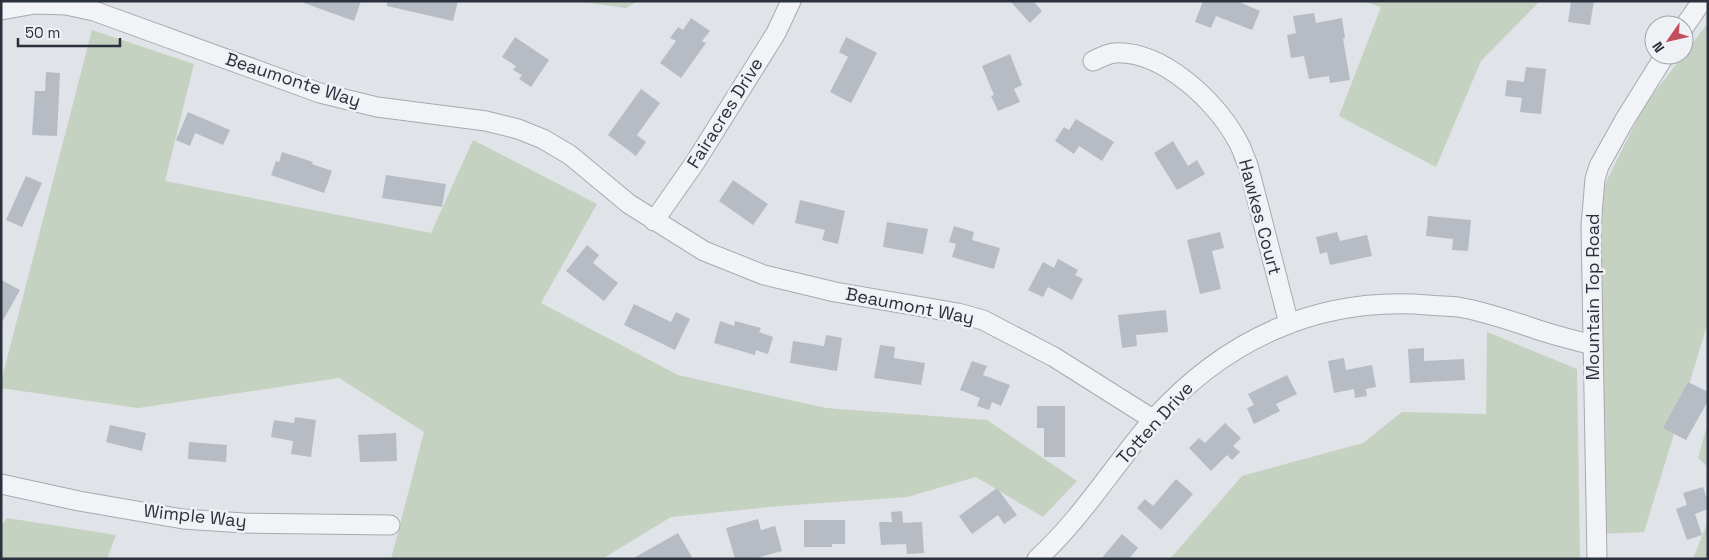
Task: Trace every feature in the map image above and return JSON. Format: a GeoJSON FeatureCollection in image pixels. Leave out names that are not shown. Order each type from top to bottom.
{"type":"FeatureCollection","features":[{"type":"Feature","properties":{"kind":"street","name":"Fairacres Drive"},"geometry":{"type":"LineString","coordinates":[[654,221],[696,161],[776,33],[791,1]]}},
{"type":"Feature","properties":{"kind":"street"},"geometry":{"type":"LineString","coordinates":[[1693,15],[1702,1]]}},
{"type":"Feature","properties":{"kind":"street","name":"Beaumonte Way"},"geometry":{"type":"LineString","coordinates":[[1,10],[35,4],[66,5],[94,11],[320,93],[377,107],[486,121],[518,129],[543,139],[570,155],[629,204],[654,221]]}},
{"type":"Feature","properties":{"kind":"street","name":"Hawkes Court"},"geometry":{"type":"LineString","coordinates":[[1092,61],[1112,53],[1127,53],[1148,59],[1190,84],[1225,121],[1238,141],[1248,165],[1289,324]]}},
{"type":"Feature","properties":{"kind":"street","name":"Mountain Top Road"},"geometry":{"type":"LineString","coordinates":[[1597,559],[1591,226],[1595,179],[1599,166],[1624,121],[1659,65]]}},
{"type":"Feature","properties":{"kind":"street","name":"Beaumont Way"},"geometry":{"type":"LineString","coordinates":[[654,221],[704,251],[764,275],[835,292],[958,313],[983,320],[1054,357],[1154,420]]}},
{"type":"Feature","properties":{"kind":"street","name":"Totten Drive"},"geometry":{"type":"LineString","coordinates":[[1037,559],[1056,541],[1154,420],[1188,384],[1217,362],[1257,338],[1289,324],[1328,311],[1370,304],[1407,303],[1458,307],[1517,322],[1593,345]]}},
{"type":"Feature","properties":{"kind":"street","name":"Wimple Way"},"geometry":{"type":"LineString","coordinates":[[1,484],[80,501],[183,519],[244,523],[390,525]]}},
{"type":"Feature","properties":{"kind":"green space"},"geometry":{"type":"Polygon","coordinates":[[[576,1],[638,1],[626,8],[576,1]]]}},
{"type":"Feature","properties":{"kind":"green space"},"geometry":{"type":"Polygon","coordinates":[[[1361,1],[1540,1],[1481,61],[1436,167],[1339,116],[1381,7],[1361,1]]]}},
{"type":"Feature","properties":{"kind":"green space"},"geometry":{"type":"Polygon","coordinates":[[[1708,23],[1708,322],[1644,532],[1601,534],[1602,190],[1644,106],[1676,65],[1694,65],[1694,41],[1708,23]]]}},
{"type":"Feature","properties":{"kind":"green space"},"geometry":{"type":"Polygon","coordinates":[[[92,30],[194,64],[165,181],[431,233],[473,140],[597,204],[541,303],[678,375],[826,408],[987,420],[1077,481],[1043,517],[976,477],[907,497],[780,506],[671,517],[602,559],[391,559],[424,432],[339,378],[138,408],[1,388],[92,30]]]}},
{"type":"Feature","properties":{"kind":"green space"},"geometry":{"type":"Polygon","coordinates":[[[1487,332],[1577,369],[1580,559],[1170,559],[1242,476],[1363,443],[1402,412],[1486,414],[1487,332]]]}},
{"type":"Feature","properties":{"kind":"green space"},"geometry":{"type":"Polygon","coordinates":[[[1708,422],[1708,467],[1698,458],[1708,422]]]}},
{"type":"Feature","properties":{"kind":"green space"},"geometry":{"type":"Polygon","coordinates":[[[7,518],[116,535],[107,559],[1,559],[1,526],[7,518]]]}},
{"type":"Feature","properties":{"kind":"green space"},"geometry":{"type":"Polygon","coordinates":[[[1708,521],[1708,559],[1693,559],[1708,521]]]}},
{"type":"Feature","properties":{"kind":"building"},"geometry":{"type":"Polygon","coordinates":[[[304,1],[361,1],[354,21],[304,3],[304,1]]]}},
{"type":"Feature","properties":{"kind":"building"},"geometry":{"type":"Polygon","coordinates":[[[387,1],[458,1],[453,21],[387,6],[387,1]]]}},
{"type":"Feature","properties":{"kind":"building"},"geometry":{"type":"Polygon","coordinates":[[[1010,1],[1033,1],[1042,11],[1030,23],[1010,1]]]}},
{"type":"Feature","properties":{"kind":"building"},"geometry":{"type":"Polygon","coordinates":[[[1203,1],[1237,1],[1260,11],[1252,30],[1216,16],[1211,28],[1195,22],[1203,1]]]}},
{"type":"Feature","properties":{"kind":"building"},"geometry":{"type":"Polygon","coordinates":[[[1571,1],[1594,1],[1590,25],[1568,22],[1571,1]]]}},
{"type":"Feature","properties":{"kind":"building"},"geometry":{"type":"Polygon","coordinates":[[[1314,13],[1316,23],[1342,18],[1345,38],[1343,39],[1350,80],[1330,83],[1329,76],[1309,79],[1304,56],[1291,58],[1287,35],[1296,33],[1293,16],[1314,13]]]}},
{"type":"Feature","properties":{"kind":"building"},"geometry":{"type":"Polygon","coordinates":[[[691,18],[710,31],[702,41],[706,43],[681,78],[660,63],[676,41],[670,38],[678,27],[683,30],[691,18]]]}},
{"type":"Feature","properties":{"kind":"building"},"geometry":{"type":"Polygon","coordinates":[[[515,37],[549,60],[531,87],[519,79],[522,75],[513,70],[516,66],[502,57],[515,37]]]}},
{"type":"Feature","properties":{"kind":"building"},"geometry":{"type":"Polygon","coordinates":[[[846,37],[877,53],[851,103],[830,92],[848,57],[839,52],[846,37]]]}},
{"type":"Feature","properties":{"kind":"building"},"geometry":{"type":"Polygon","coordinates":[[[1010,54],[1022,85],[1014,89],[1020,102],[998,111],[991,96],[994,95],[982,66],[1010,54]]]}},
{"type":"Feature","properties":{"kind":"building"},"geometry":{"type":"Polygon","coordinates":[[[1526,67],[1546,69],[1541,114],[1520,112],[1522,98],[1505,96],[1507,80],[1524,82],[1526,67]]]}},
{"type":"Feature","properties":{"kind":"building"},"geometry":{"type":"Polygon","coordinates":[[[46,72],[60,73],[57,136],[32,135],[35,91],[45,91],[46,72]]]}},
{"type":"Feature","properties":{"kind":"building"},"geometry":{"type":"Polygon","coordinates":[[[641,89],[660,103],[637,135],[646,142],[636,156],[608,135],[641,89]]]}},
{"type":"Feature","properties":{"kind":"building"},"geometry":{"type":"Polygon","coordinates":[[[188,112],[230,130],[223,145],[195,133],[190,146],[176,140],[188,112]]]}},
{"type":"Feature","properties":{"kind":"building"},"geometry":{"type":"Polygon","coordinates":[[[1076,119],[1114,142],[1102,161],[1079,146],[1074,154],[1055,141],[1064,127],[1069,130],[1076,119]]]}},
{"type":"Feature","properties":{"kind":"building"},"geometry":{"type":"Polygon","coordinates":[[[1173,141],[1188,166],[1197,160],[1205,174],[1177,190],[1154,153],[1173,141]]]}},
{"type":"Feature","properties":{"kind":"building"},"geometry":{"type":"Polygon","coordinates":[[[282,152],[313,162],[312,164],[332,171],[324,193],[271,175],[276,161],[279,162],[282,152]]]}},
{"type":"Feature","properties":{"kind":"building"},"geometry":{"type":"Polygon","coordinates":[[[386,175],[446,184],[442,207],[382,198],[386,175]]]}},
{"type":"Feature","properties":{"kind":"building"},"geometry":{"type":"Polygon","coordinates":[[[26,176],[42,183],[22,227],[6,220],[26,176]]]}},
{"type":"Feature","properties":{"kind":"building"},"geometry":{"type":"Polygon","coordinates":[[[733,180],[768,204],[753,225],[719,201],[733,180]]]}},
{"type":"Feature","properties":{"kind":"building"},"geometry":{"type":"Polygon","coordinates":[[[800,200],[845,211],[838,244],[822,240],[825,230],[795,223],[800,200]]]}},
{"type":"Feature","properties":{"kind":"building"},"geometry":{"type":"Polygon","coordinates":[[[1428,216],[1471,220],[1468,251],[1452,250],[1453,239],[1426,236],[1428,216]]]}},
{"type":"Feature","properties":{"kind":"building"},"geometry":{"type":"Polygon","coordinates":[[[887,222],[928,229],[923,254],[883,247],[887,222]]]}},
{"type":"Feature","properties":{"kind":"building"},"geometry":{"type":"Polygon","coordinates":[[[954,226],[974,232],[972,240],[1000,248],[994,269],[952,257],[956,244],[949,242],[954,226]]]}},
{"type":"Feature","properties":{"kind":"building"},"geometry":{"type":"Polygon","coordinates":[[[1220,232],[1224,248],[1212,251],[1221,289],[1200,294],[1187,240],[1220,232]]]}},
{"type":"Feature","properties":{"kind":"building"},"geometry":{"type":"Polygon","coordinates":[[[1337,232],[1340,241],[1367,235],[1372,256],[1330,265],[1327,252],[1320,254],[1316,237],[1337,232]]]}},
{"type":"Feature","properties":{"kind":"building"},"geometry":{"type":"Polygon","coordinates":[[[587,245],[599,255],[593,263],[618,283],[604,301],[566,271],[587,245]]]}},
{"type":"Feature","properties":{"kind":"building"},"geometry":{"type":"Polygon","coordinates":[[[1058,259],[1078,270],[1075,275],[1083,279],[1072,300],[1048,287],[1043,297],[1028,290],[1043,262],[1054,268],[1058,259]]]}},
{"type":"Feature","properties":{"kind":"building"},"geometry":{"type":"Polygon","coordinates":[[[1,280],[20,290],[1,324],[1,280]]]}},
{"type":"Feature","properties":{"kind":"building"},"geometry":{"type":"Polygon","coordinates":[[[634,304],[671,322],[676,312],[690,319],[675,350],[624,325],[634,304]]]}},
{"type":"Feature","properties":{"kind":"building"},"geometry":{"type":"Polygon","coordinates":[[[1166,310],[1168,332],[1136,335],[1137,346],[1122,348],[1118,315],[1166,310]]]}},
{"type":"Feature","properties":{"kind":"building"},"geometry":{"type":"Polygon","coordinates":[[[720,321],[734,326],[735,321],[761,328],[759,332],[773,337],[768,354],[756,350],[755,355],[714,343],[720,321]]]}},
{"type":"Feature","properties":{"kind":"building"},"geometry":{"type":"Polygon","coordinates":[[[826,335],[842,338],[837,371],[790,363],[793,341],[824,346],[826,335]]]}},
{"type":"Feature","properties":{"kind":"building"},"geometry":{"type":"Polygon","coordinates":[[[880,345],[895,347],[894,358],[925,363],[921,385],[874,378],[880,345]]]}},
{"type":"Feature","properties":{"kind":"building"},"geometry":{"type":"Polygon","coordinates":[[[1424,348],[1424,361],[1464,359],[1465,380],[1410,383],[1408,349],[1424,348]]]}},
{"type":"Feature","properties":{"kind":"building"},"geometry":{"type":"Polygon","coordinates":[[[1344,358],[1346,370],[1372,365],[1376,387],[1366,389],[1367,396],[1355,398],[1354,389],[1334,393],[1328,361],[1344,358]]]}},
{"type":"Feature","properties":{"kind":"building"},"geometry":{"type":"Polygon","coordinates":[[[972,361],[987,366],[983,375],[1010,385],[1001,406],[992,402],[989,410],[977,406],[980,398],[960,390],[972,361]]]}},
{"type":"Feature","properties":{"kind":"building"},"geometry":{"type":"Polygon","coordinates":[[[1287,375],[1297,394],[1276,404],[1280,411],[1254,424],[1247,408],[1254,405],[1248,394],[1287,375]]]}},
{"type":"Feature","properties":{"kind":"building"},"geometry":{"type":"Polygon","coordinates":[[[1688,382],[1708,392],[1708,401],[1686,440],[1663,428],[1688,382]]]}},
{"type":"Feature","properties":{"kind":"building"},"geometry":{"type":"Polygon","coordinates":[[[1037,406],[1065,406],[1065,457],[1044,457],[1044,428],[1037,428],[1037,406]]]}},
{"type":"Feature","properties":{"kind":"building"},"geometry":{"type":"Polygon","coordinates":[[[295,417],[316,420],[311,457],[291,454],[293,441],[271,437],[274,420],[294,423],[295,417]]]}},
{"type":"Feature","properties":{"kind":"building"},"geometry":{"type":"Polygon","coordinates":[[[1225,423],[1241,438],[1233,446],[1240,452],[1232,460],[1227,455],[1211,471],[1189,448],[1199,438],[1205,443],[1225,423]]]}},
{"type":"Feature","properties":{"kind":"building"},"geometry":{"type":"Polygon","coordinates":[[[110,425],[146,433],[142,451],[106,442],[110,425]]]}},
{"type":"Feature","properties":{"kind":"building"},"geometry":{"type":"Polygon","coordinates":[[[396,433],[397,461],[360,462],[358,435],[396,433]]]}},
{"type":"Feature","properties":{"kind":"building"},"geometry":{"type":"Polygon","coordinates":[[[189,442],[227,445],[226,462],[188,459],[189,442]]]}},
{"type":"Feature","properties":{"kind":"building"},"geometry":{"type":"Polygon","coordinates":[[[1176,479],[1193,494],[1161,530],[1137,508],[1145,499],[1153,506],[1176,479]]]}},
{"type":"Feature","properties":{"kind":"building"},"geometry":{"type":"Polygon","coordinates":[[[1703,487],[1708,502],[1708,509],[1695,514],[1702,535],[1687,540],[1676,509],[1687,505],[1683,493],[1703,487]]]}},
{"type":"Feature","properties":{"kind":"building"},"geometry":{"type":"Polygon","coordinates":[[[997,488],[1017,515],[1004,524],[998,515],[972,534],[959,516],[997,488]]]}},
{"type":"Feature","properties":{"kind":"building"},"geometry":{"type":"Polygon","coordinates":[[[902,511],[903,523],[922,522],[924,553],[907,554],[906,544],[881,545],[879,522],[892,522],[891,512],[902,511]]]}},
{"type":"Feature","properties":{"kind":"building"},"geometry":{"type":"Polygon","coordinates":[[[758,519],[761,530],[775,526],[782,551],[753,559],[735,559],[726,528],[758,519]]]}},
{"type":"Feature","properties":{"kind":"building"},"geometry":{"type":"Polygon","coordinates":[[[804,520],[845,520],[845,544],[832,544],[832,547],[804,547],[804,520]]]}},
{"type":"Feature","properties":{"kind":"building"},"geometry":{"type":"Polygon","coordinates":[[[678,533],[693,559],[632,559],[678,533]]]}},
{"type":"Feature","properties":{"kind":"building"},"geometry":{"type":"Polygon","coordinates":[[[1122,534],[1138,548],[1129,559],[1101,559],[1122,534]]]}}]}
